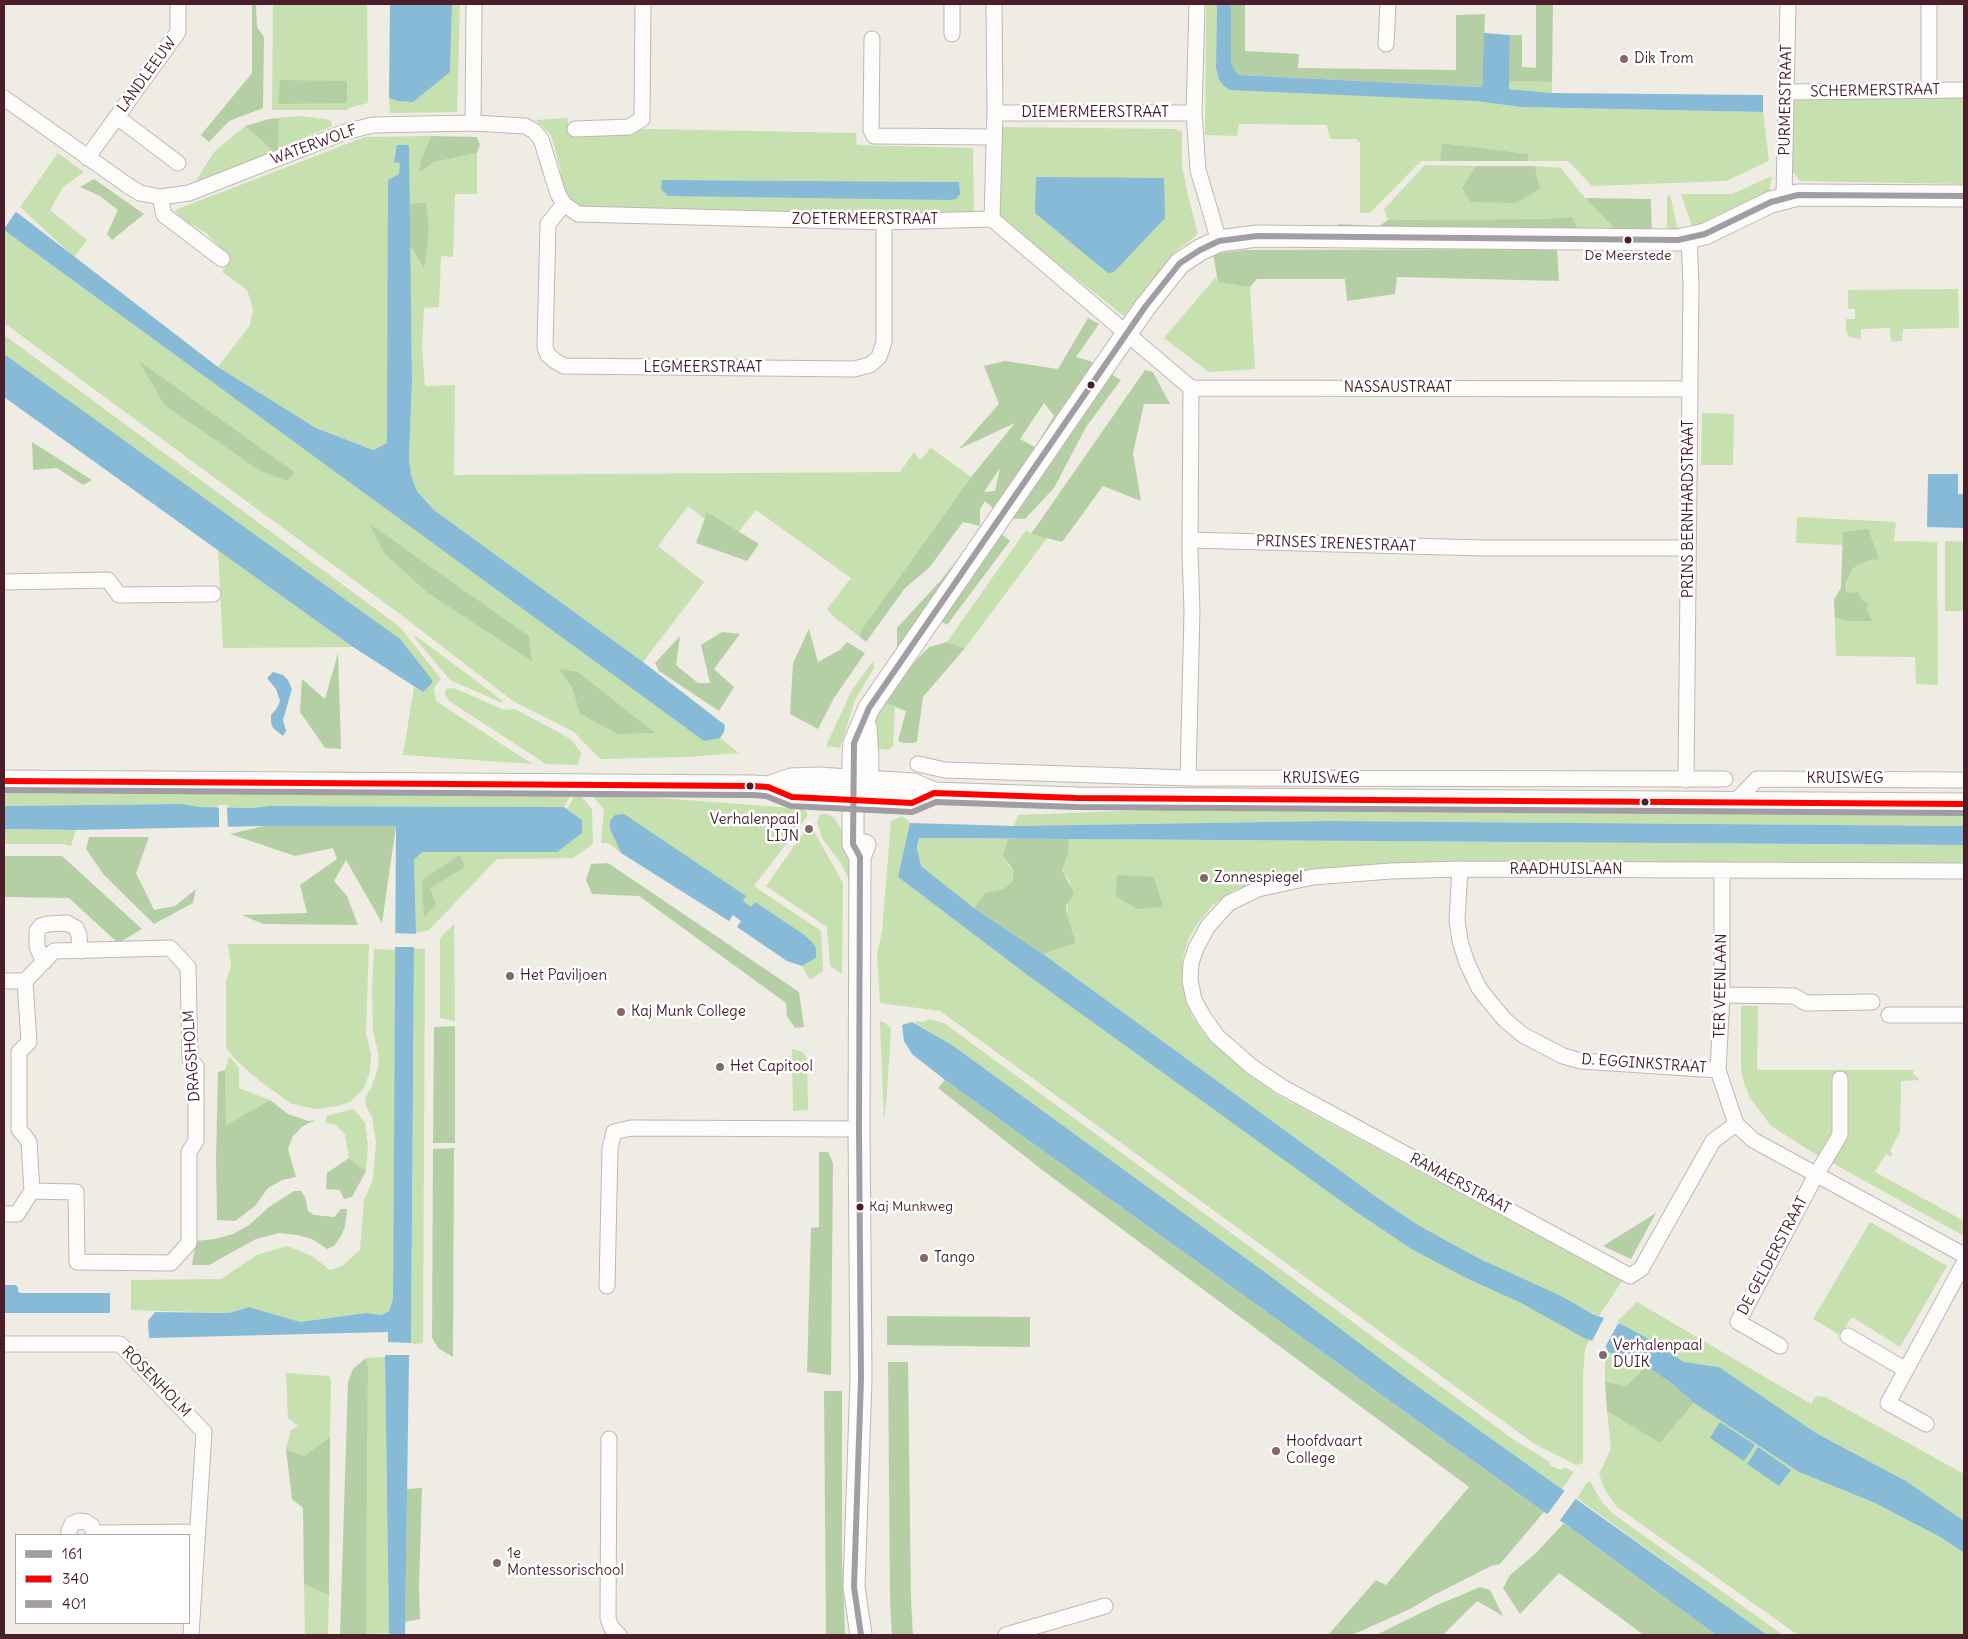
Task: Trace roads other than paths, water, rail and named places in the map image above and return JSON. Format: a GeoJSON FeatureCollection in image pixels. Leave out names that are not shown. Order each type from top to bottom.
{"type":"FeatureCollection","features":[{"type":"Feature","properties":{"kind":"street","name":"LANDLEEUW"},"geometry":{"type":"LineString","coordinates":[[88,158],[178,32],[178,4]]}},
{"type":"Feature","properties":{"kind":"street"},"geometry":{"type":"LineString","coordinates":[[473,123],[474,4]]}},
{"type":"Feature","properties":{"kind":"street"},"geometry":{"type":"LineString","coordinates":[[575,129],[629,127],[642,120],[643,4]]}},
{"type":"Feature","properties":{"kind":"street"},"geometry":{"type":"LineString","coordinates":[[952,4],[952,34]]}},
{"type":"Feature","properties":{"kind":"street"},"geometry":{"type":"LineString","coordinates":[[994,4],[995,113],[992,219],[1191,388],[1190,540],[1192,612],[1188,778]]}},
{"type":"Feature","properties":{"kind":"street"},"geometry":{"type":"LineString","coordinates":[[1197,4],[1194,113],[1198,170],[1219,242]]}},
{"type":"Feature","properties":{"kind":"street"},"geometry":{"type":"LineString","coordinates":[[1386,44],[1388,4]]}},
{"type":"Feature","properties":{"kind":"street","name":"PURMERSTRAAT"},"geometry":{"type":"LineString","coordinates":[[1784,197],[1788,4]]}},
{"type":"Feature","properties":{"kind":"street"},"geometry":{"type":"LineString","coordinates":[[1929,4],[1930,90]]}},
{"type":"Feature","properties":{"kind":"street"},"geometry":{"type":"LineString","coordinates":[[872,39],[871,130],[874,136],[994,137]]}},
{"type":"Feature","properties":{"kind":"street","name":"SCHERMERSTRAAT"},"geometry":{"type":"LineString","coordinates":[[1786,92],[1964,90]]}},
{"type":"Feature","properties":{"kind":"street","name":"WATERWOLF"},"geometry":{"type":"LineString","coordinates":[[4,98],[88,158],[140,192],[160,197],[189,193],[345,132],[374,125],[473,123],[525,126],[534,131],[541,139],[558,194],[564,204]]}},
{"type":"Feature","properties":{"kind":"street","name":"DIEMERMEERSTRAAT"},"geometry":{"type":"LineString","coordinates":[[995,113],[1194,113]]}},
{"type":"Feature","properties":{"kind":"street","name":"LANDLEEUW"},"geometry":{"type":"LineString","coordinates":[[117,118],[178,163]]}},
{"type":"Feature","properties":{"kind":"street"},"geometry":{"type":"LineString","coordinates":[[861,1635],[854,1587],[861,1379],[859,1129],[860,856],[853,844],[866,719],[869,708],[1144,307],[1180,263],[1200,250],[1219,242],[1265,236],[1574,240],[1689,238],[1705,234],[1784,197],[1798,195],[1964,196]]}},
{"type":"Feature","properties":{"kind":"street"},"geometry":{"type":"LineString","coordinates":[[160,197],[164,216],[222,260]]}},
{"type":"Feature","properties":{"kind":"street","name":"ZOETERMEERSTRAAT"},"geometry":{"type":"LineString","coordinates":[[564,204],[578,214],[884,222],[992,219]]}},
{"type":"Feature","properties":{"kind":"street","name":"LEGMEERSTRAAT"},"geometry":{"type":"LineString","coordinates":[[564,204],[548,224],[544,346],[548,355],[564,366],[854,369],[870,365],[879,357],[884,342],[884,222]]}},
{"type":"Feature","properties":{"kind":"street","name":"PRINS BERNHARDSTRAAT"},"geometry":{"type":"LineString","coordinates":[[1686,780],[1691,284],[1689,238]]}},
{"type":"Feature","properties":{"kind":"street","name":"NASSAUSTRAAT"},"geometry":{"type":"LineString","coordinates":[[1191,388],[1689,389]]}},
{"type":"Feature","properties":{"kind":"street","name":"PRINSES IRENESTRAAT"},"geometry":{"type":"LineString","coordinates":[[1190,540],[1482,548],[1688,548]]}},
{"type":"Feature","properties":{"kind":"street"},"geometry":{"type":"LineString","coordinates":[[4,582],[108,580],[119,595],[213,594]]}},
{"type":"Feature","properties":{"kind":"street","name":"KRUISWEG"},"geometry":{"type":"LineString","coordinates":[[918,764],[945,770],[1188,778],[1725,779]]}},
{"type":"Feature","properties":{"kind":"street","name":"KRUISWEG"},"geometry":{"type":"LineString","coordinates":[[1735,802],[1757,779],[1964,780]]}},
{"type":"Feature","properties":{"kind":"street","name":"KRUISWEG"},"geometry":{"type":"LineString","coordinates":[[4,781],[768,787],[792,796],[860,790],[912,803],[934,793],[1086,798],[1964,804]]}},
{"type":"Feature","properties":{"kind":"street","name":"RAADHUISLAAN"},"geometry":{"type":"LineString","coordinates":[[1196,948],[1208,926],[1222,910],[1238,898],[1258,889],[1289,881],[1345,874],[1460,869],[1964,871]]}},
{"type":"Feature","properties":{"kind":"street","name":"D. EGGINKSTRAAT"},"geometry":{"type":"LineString","coordinates":[[1460,869],[1457,920],[1460,941],[1467,963],[1479,988],[1489,1001],[1505,1020],[1523,1035],[1562,1056],[1581,1062],[1718,1070]]}},
{"type":"Feature","properties":{"kind":"street","name":"TER VEENLAAN"},"geometry":{"type":"LineString","coordinates":[[1722,870],[1722,995],[1718,1070],[1736,1124],[1753,1140],[1964,1255]]}},
{"type":"Feature","properties":{"kind":"street"},"geometry":{"type":"LineString","coordinates":[[44,962],[37,947],[37,931],[41,926],[66,923],[76,928],[79,935],[80,951]]}},
{"type":"Feature","properties":{"kind":"street","name":"DRAGSHOLM"},"geometry":{"type":"LineString","coordinates":[[25,981],[54,951],[170,948],[188,967],[190,1060],[196,1066],[196,1141],[189,1152],[188,1243],[171,1263],[77,1262],[76,1192],[32,1191]]}},
{"type":"Feature","properties":{"kind":"street","name":"RAMAERSTRAAT"},"geometry":{"type":"LineString","coordinates":[[1196,948],[1190,972],[1194,1000],[1216,1036],[1251,1066],[1282,1087],[1630,1276],[1641,1269],[1713,1141],[1736,1124]]}},
{"type":"Feature","properties":{"kind":"street"},"geometry":{"type":"LineString","coordinates":[[4,981],[25,981],[29,1042],[19,1052],[19,1130],[29,1142],[32,1191],[17,1214],[4,1214]]}},
{"type":"Feature","properties":{"kind":"street"},"geometry":{"type":"LineString","coordinates":[[1722,995],[1794,996],[1806,1003],[1872,1002]]}},
{"type":"Feature","properties":{"kind":"street"},"geometry":{"type":"LineString","coordinates":[[1889,1015],[1964,1014]]}},
{"type":"Feature","properties":{"kind":"street"},"geometry":{"type":"LineString","coordinates":[[1816,1175],[1840,1135],[1840,1079]]}},
{"type":"Feature","properties":{"kind":"street"},"geometry":{"type":"LineString","coordinates":[[608,1286],[610,1148],[614,1132],[631,1128],[859,1129]]}},
{"type":"Feature","properties":{"kind":"street","name":"DE GELDERSTRAAT"},"geometry":{"type":"LineString","coordinates":[[1780,1346],[1738,1322],[1816,1175]]}},
{"type":"Feature","properties":{"kind":"street"},"geometry":{"type":"LineString","coordinates":[[1926,1424],[1888,1403],[1964,1264]]}},
{"type":"Feature","properties":{"kind":"street"},"geometry":{"type":"LineString","coordinates":[[1848,1336],[1906,1370]]}},
{"type":"Feature","properties":{"kind":"street","name":"ROSENHOLM"},"geometry":{"type":"LineString","coordinates":[[4,1344],[120,1344],[204,1432],[191,1635]]}},
{"type":"Feature","properties":{"kind":"street"},"geometry":{"type":"LineString","coordinates":[[608,1439],[608,1618],[610,1627],[619,1635]]}},
{"type":"Feature","properties":{"kind":"street"},"geometry":{"type":"LineString","coordinates":[[69,1534],[72,1524],[79,1521],[86,1522],[92,1526],[94,1534],[198,1532]]}},
{"type":"Feature","properties":{"kind":"street"},"geometry":{"type":"LineString","coordinates":[[1006,1635],[1105,1606]]}},
{"type":"Feature","properties":{"kind":"water"},"geometry":{"type":"Polygon","coordinates":[[[390,4],[452,4],[450,72],[413,102],[389,98],[390,4]]]}},
{"type":"Feature","properties":{"kind":"water"},"geometry":{"type":"Polygon","coordinates":[[[1217,4],[1231,4],[1231,60],[1234,69],[1239,75],[1482,87],[1484,33],[1510,35],[1509,89],[1552,93],[1763,95],[1763,112],[1521,107],[1476,101],[1230,90],[1219,80],[1216,68],[1217,4]]]}},
{"type":"Feature","properties":{"kind":"water"},"geometry":{"type":"Polygon","coordinates":[[[397,145],[409,145],[412,381],[409,459],[411,475],[417,491],[434,510],[643,662],[725,725],[724,732],[720,738],[704,741],[4,230],[4,205],[19,214],[218,367],[316,428],[373,450],[387,443],[388,180],[399,174],[400,163],[394,162],[397,145]]]}},
{"type":"Feature","properties":{"kind":"water"},"geometry":{"type":"Polygon","coordinates":[[[1036,177],[1164,178],[1165,218],[1114,272],[1108,273],[1035,213],[1036,177]]]}},
{"type":"Feature","properties":{"kind":"water"},"geometry":{"type":"Polygon","coordinates":[[[662,180],[959,182],[960,194],[956,199],[950,200],[668,196],[661,189],[662,180]]]}},
{"type":"Feature","properties":{"kind":"water"},"geometry":{"type":"Polygon","coordinates":[[[4,354],[400,639],[433,681],[430,685],[423,692],[353,647],[4,397],[4,354]]]}},
{"type":"Feature","properties":{"kind":"water"},"geometry":{"type":"Polygon","coordinates":[[[1928,474],[1958,474],[1958,494],[1964,494],[1964,528],[1927,527],[1928,474]]]}},
{"type":"Feature","properties":{"kind":"water"},"geometry":{"type":"Polygon","coordinates":[[[273,672],[283,675],[288,680],[292,689],[283,720],[286,731],[283,736],[273,728],[271,722],[271,715],[280,701],[276,689],[267,678],[273,672]]]}},
{"type":"Feature","properties":{"kind":"water"},"geometry":{"type":"Polygon","coordinates":[[[182,804],[201,807],[253,808],[268,806],[564,807],[582,820],[582,833],[557,852],[422,852],[414,860],[416,933],[414,948],[411,1345],[409,1358],[405,1635],[389,1635],[385,1357],[388,1345],[388,1332],[149,1338],[148,1321],[155,1312],[229,1313],[249,1307],[300,1322],[366,1313],[382,1315],[389,1311],[393,1299],[396,826],[264,826],[76,830],[4,829],[4,806],[182,804]]]}},
{"type":"Feature","properties":{"kind":"water"},"geometry":{"type":"Polygon","coordinates":[[[624,814],[746,896],[743,901],[751,907],[755,902],[803,934],[816,948],[816,958],[802,966],[787,961],[737,927],[741,921],[733,915],[729,921],[621,853],[610,829],[610,821],[615,815],[624,814]]]}},
{"type":"Feature","properties":{"kind":"water"},"geometry":{"type":"Polygon","coordinates":[[[1328,821],[1964,826],[1964,845],[919,838],[917,848],[921,866],[974,908],[1043,954],[1375,1196],[1418,1225],[1480,1259],[1561,1296],[1593,1314],[1625,1326],[1684,1362],[1719,1367],[1816,1433],[1906,1481],[1964,1521],[1964,1553],[1942,1538],[1875,1503],[1799,1472],[1694,1403],[1671,1383],[1646,1366],[1608,1352],[1605,1345],[1584,1338],[1521,1303],[1466,1278],[1410,1248],[1352,1209],[1026,974],[898,877],[910,823],[1014,826],[1328,821]]]}},
{"type":"Feature","properties":{"kind":"water"},"geometry":{"type":"Polygon","coordinates":[[[912,1022],[952,1045],[1262,1270],[1406,1378],[1767,1635],[1716,1635],[1564,1523],[1544,1512],[945,1080],[912,1054],[904,1041],[902,1025],[912,1022]]]}},
{"type":"Feature","properties":{"kind":"water"},"geometry":{"type":"Polygon","coordinates":[[[4,1285],[16,1285],[18,1292],[21,1293],[110,1293],[110,1313],[4,1313],[4,1285]]]}},
{"type":"Feature","properties":{"kind":"water"},"geometry":{"type":"Polygon","coordinates":[[[1720,1422],[1755,1445],[1744,1461],[1710,1438],[1720,1422]]]}},
{"type":"Feature","properties":{"kind":"water"},"geometry":{"type":"Polygon","coordinates":[[[1758,1447],[1791,1470],[1779,1486],[1747,1464],[1758,1447]]]}},
{"type":"Feature","properties":{"kind":"place","name":"Dik Trom"},"geometry":{"type":"Point","coordinates":[1624,59]}},
{"type":"Feature","properties":{"kind":"place","name":"De Meerstede"},"geometry":{"type":"Point","coordinates":[1628,240]}},
{"type":"Feature","properties":{"kind":"place","name":"Verhalenpaal LIJN"},"geometry":{"type":"Point","coordinates":[809,829]}},
{"type":"Feature","properties":{"kind":"place","name":"Zonnespiegel"},"geometry":{"type":"Point","coordinates":[1204,878]}},
{"type":"Feature","properties":{"kind":"place","name":"Het Paviljoen"},"geometry":{"type":"Point","coordinates":[510,976]}},
{"type":"Feature","properties":{"kind":"place","name":"Kaj Munk College"},"geometry":{"type":"Point","coordinates":[621,1012]}},
{"type":"Feature","properties":{"kind":"place","name":"Het Capitool"},"geometry":{"type":"Point","coordinates":[720,1067]}},
{"type":"Feature","properties":{"kind":"place","name":"Kaj Munkweg"},"geometry":{"type":"Point","coordinates":[860,1207]}},
{"type":"Feature","properties":{"kind":"place","name":"Tango"},"geometry":{"type":"Point","coordinates":[924,1258]}},
{"type":"Feature","properties":{"kind":"place","name":"Verhalenpaal DUIK"},"geometry":{"type":"Point","coordinates":[1603,1355]}},
{"type":"Feature","properties":{"kind":"place","name":"Hoofdvaart College"},"geometry":{"type":"Point","coordinates":[1276,1451]}},
{"type":"Feature","properties":{"kind":"place","name":"1e Montessorischool"},"geometry":{"type":"Point","coordinates":[497,1563]}}]}
